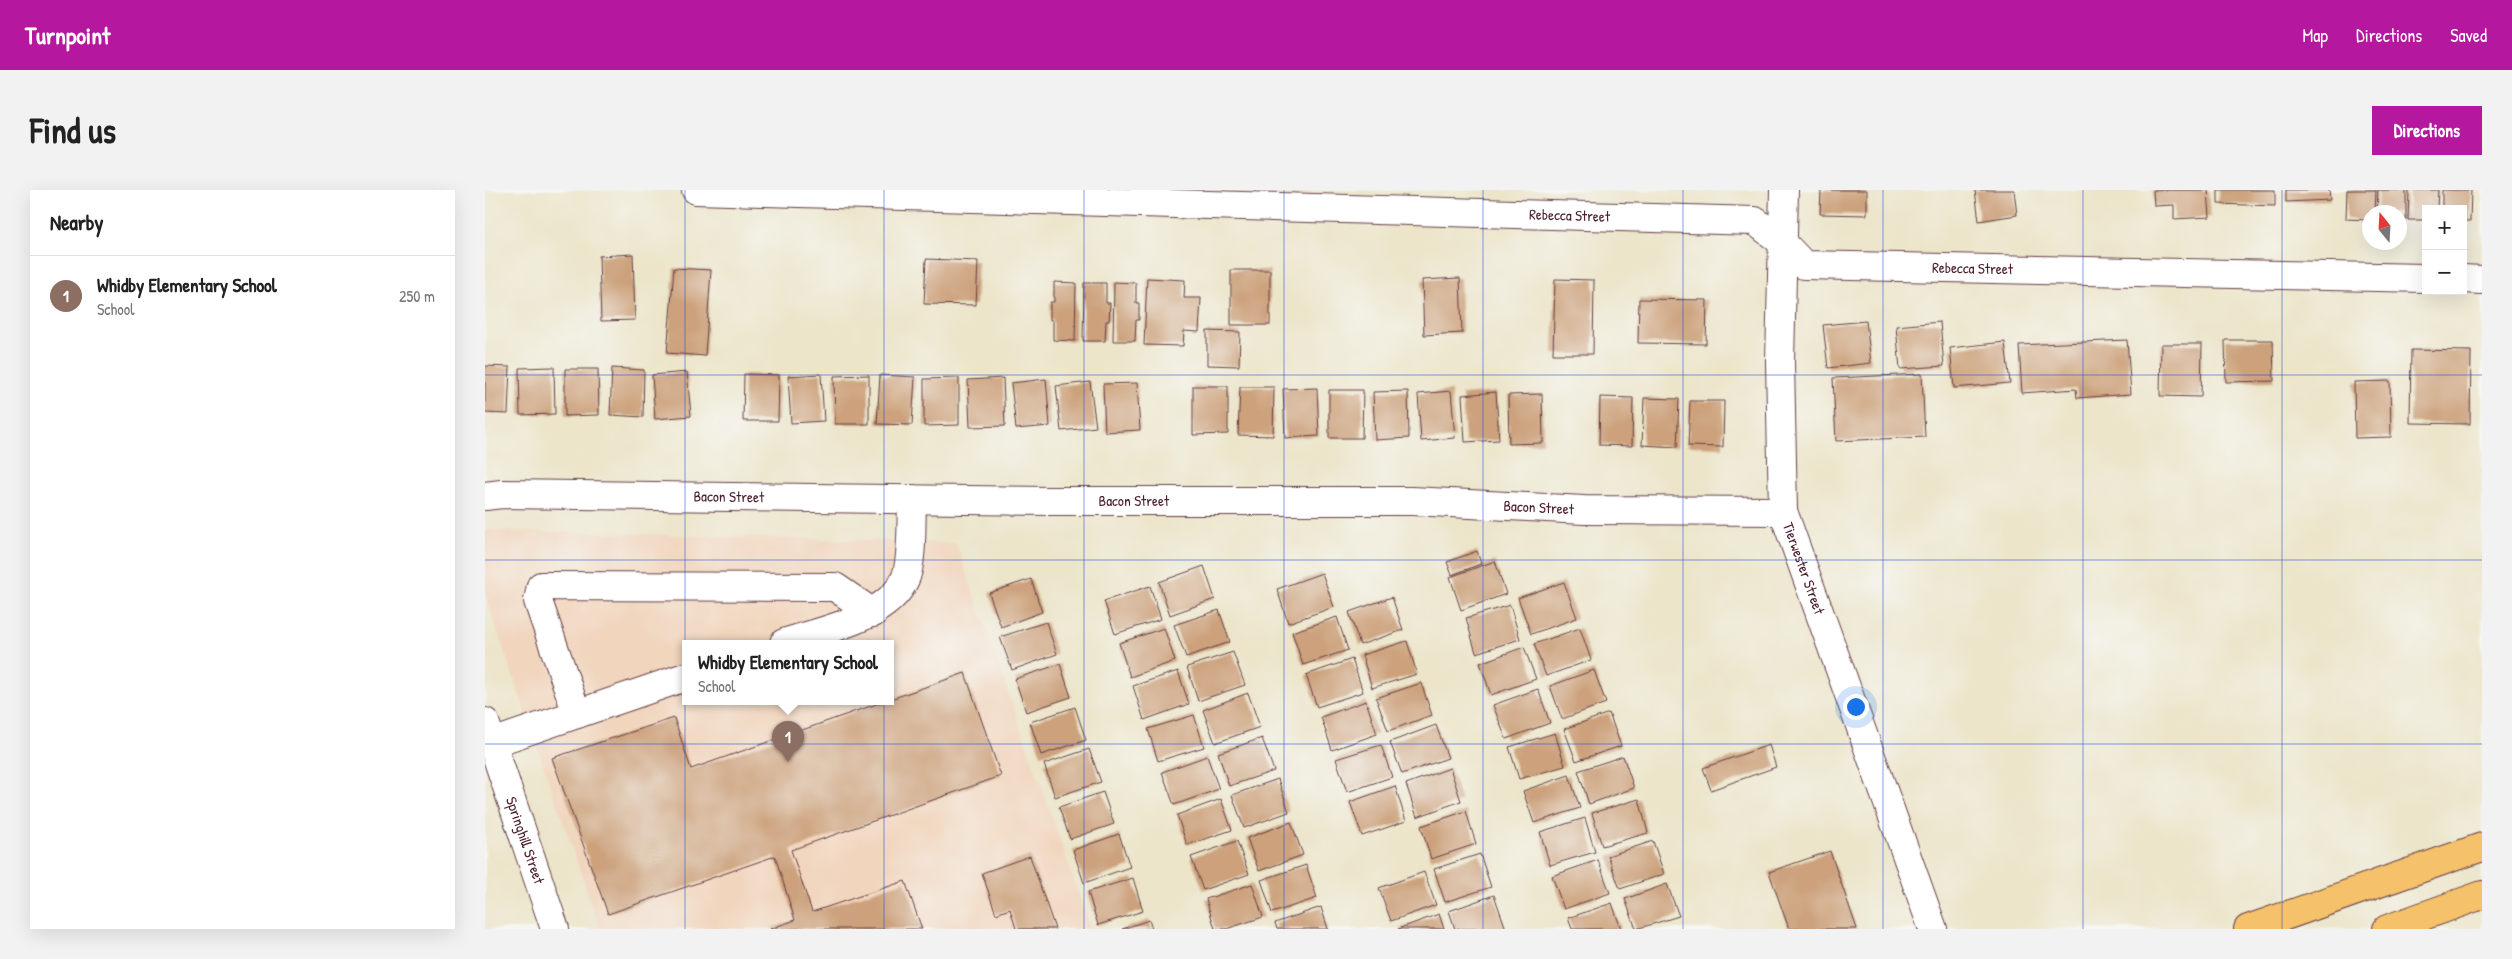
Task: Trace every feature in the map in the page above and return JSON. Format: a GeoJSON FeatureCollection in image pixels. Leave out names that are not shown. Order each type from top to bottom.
{"type":"FeatureCollection","features":[{"type":"Feature","properties":{"kind":"main road"},"geometry":{"type":"LineString","coordinates":[[2248,929],[2482,847]]}},
{"type":"Feature","properties":{"kind":"main road"},"geometry":{"type":"LineString","coordinates":[[2387,929],[2482,895]]}},
{"type":"Feature","properties":{"kind":"street","name":"Rebecca Street"},"geometry":{"type":"LineString","coordinates":[[696,190],[1755,221],[1783,243],[1804,265],[2422,278]]}},
{"type":"Feature","properties":{"kind":"street","name":"Tierwester Street"},"geometry":{"type":"LineString","coordinates":[[1784,190],[1780,362],[1783,512],[1933,929]]}},
{"type":"Feature","properties":{"kind":"street"},"geometry":{"type":"LineString","coordinates":[[2467,279],[2482,280]]}},
{"type":"Feature","properties":{"kind":"street","name":"Bacon Street"},"geometry":{"type":"LineString","coordinates":[[485,496],[502,494],[912,500],[1413,501],[1583,510],[1783,512]]}},
{"type":"Feature","properties":{"kind":"street"},"geometry":{"type":"LineString","coordinates":[[792,640],[873,612],[893,598],[905,578],[912,500]]}},
{"type":"Feature","properties":{"kind":"street"},"geometry":{"type":"LineString","coordinates":[[577,714],[538,601],[541,586],[835,587],[873,612]]}},
{"type":"Feature","properties":{"kind":"street"},"geometry":{"type":"LineString","coordinates":[[489,733],[577,714],[682,678]]}},
{"type":"Feature","properties":{"kind":"street","name":"Springhill Street"},"geometry":{"type":"LineString","coordinates":[[489,733],[555,929]]}},
{"type":"Feature","properties":{"kind":"shaded area"},"geometry":{"type":"Polygon","coordinates":[[[487,530],[956,543],[1091,929],[600,929],[485,595],[485,534],[487,530]]]}},
{"type":"Feature","properties":{"kind":"building"},"geometry":{"type":"Polygon","coordinates":[[[1821,190],[1867,190],[1867,215],[1820,214],[1821,190]]]}},
{"type":"Feature","properties":{"kind":"building"},"geometry":{"type":"Polygon","coordinates":[[[1975,190],[2014,190],[2017,215],[1979,221],[1975,190]]]}},
{"type":"Feature","properties":{"kind":"building"},"geometry":{"type":"Polygon","coordinates":[[[2153,190],[2208,190],[2210,217],[2174,219],[2174,205],[2154,206],[2153,190]]]}},
{"type":"Feature","properties":{"kind":"building"},"geometry":{"type":"Polygon","coordinates":[[[2218,190],[2275,190],[2275,206],[2218,204],[2218,190]]]}},
{"type":"Feature","properties":{"kind":"building"},"geometry":{"type":"Polygon","coordinates":[[[2286,190],[2329,190],[2330,200],[2286,202],[2286,190]]]}},
{"type":"Feature","properties":{"kind":"building"},"geometry":{"type":"Polygon","coordinates":[[[2347,190],[2376,190],[2375,205],[2362,205],[2362,220],[2346,219],[2347,190]]]}},
{"type":"Feature","properties":{"kind":"building"},"geometry":{"type":"Polygon","coordinates":[[[2378,190],[2406,190],[2406,205],[2377,205],[2378,190]]]}},
{"type":"Feature","properties":{"kind":"building"},"geometry":{"type":"Polygon","coordinates":[[[2409,190],[2438,190],[2437,205],[2422,205],[2422,220],[2408,220],[2409,190]]]}},
{"type":"Feature","properties":{"kind":"building"},"geometry":{"type":"Polygon","coordinates":[[[2442,190],[2471,190],[2470,221],[2467,221],[2467,205],[2442,205],[2442,190]]]}},
{"type":"Feature","properties":{"kind":"building"},"geometry":{"type":"Polygon","coordinates":[[[633,254],[635,320],[601,321],[599,256],[633,254]]]}},
{"type":"Feature","properties":{"kind":"building"},"geometry":{"type":"Polygon","coordinates":[[[926,259],[978,261],[976,305],[924,304],[926,259]]]}},
{"type":"Feature","properties":{"kind":"building"},"geometry":{"type":"Polygon","coordinates":[[[674,268],[711,270],[705,356],[667,353],[674,268]]]}},
{"type":"Feature","properties":{"kind":"building"},"geometry":{"type":"Polygon","coordinates":[[[1231,270],[1270,270],[1270,325],[1231,325],[1231,270]]]}},
{"type":"Feature","properties":{"kind":"building"},"geometry":{"type":"Polygon","coordinates":[[[1147,278],[1185,280],[1184,298],[1201,298],[1199,332],[1184,331],[1183,346],[1144,345],[1147,278]]]}},
{"type":"Feature","properties":{"kind":"building"},"geometry":{"type":"Polygon","coordinates":[[[1460,278],[1462,333],[1424,335],[1422,280],[1460,278]]]}},
{"type":"Feature","properties":{"kind":"building"},"geometry":{"type":"Polygon","coordinates":[[[1555,279],[1594,280],[1593,354],[1553,354],[1555,279]]]}},
{"type":"Feature","properties":{"kind":"building"},"geometry":{"type":"Polygon","coordinates":[[[1054,282],[1076,283],[1075,341],[1053,340],[1053,320],[1050,320],[1050,302],[1054,302],[1054,282]]]}},
{"type":"Feature","properties":{"kind":"building"},"geometry":{"type":"Polygon","coordinates":[[[1114,282],[1136,283],[1136,303],[1139,303],[1139,320],[1136,320],[1135,341],[1113,341],[1114,282]]]}},
{"type":"Feature","properties":{"kind":"building"},"geometry":{"type":"Polygon","coordinates":[[[1084,283],[1106,283],[1106,303],[1110,303],[1109,321],[1106,321],[1105,341],[1083,341],[1084,283]]]}},
{"type":"Feature","properties":{"kind":"building"},"geometry":{"type":"Polygon","coordinates":[[[1639,299],[1707,300],[1706,344],[1638,343],[1639,299]]]}},
{"type":"Feature","properties":{"kind":"building"},"geometry":{"type":"Polygon","coordinates":[[[1866,321],[1871,363],[1828,368],[1823,325],[1866,321]]]}},
{"type":"Feature","properties":{"kind":"building"},"geometry":{"type":"Polygon","coordinates":[[[1940,322],[1944,366],[1900,369],[1896,326],[1940,322]]]}},
{"type":"Feature","properties":{"kind":"building"},"geometry":{"type":"Polygon","coordinates":[[[1207,331],[1240,332],[1239,366],[1207,365],[1207,331]]]}},
{"type":"Feature","properties":{"kind":"building"},"geometry":{"type":"Polygon","coordinates":[[[2127,340],[2131,394],[2077,398],[2076,389],[2022,393],[2019,345],[2127,340]]]}},
{"type":"Feature","properties":{"kind":"building"},"geometry":{"type":"Polygon","coordinates":[[[2225,340],[2273,340],[2274,381],[2226,382],[2225,340]]]}},
{"type":"Feature","properties":{"kind":"building"},"geometry":{"type":"Polygon","coordinates":[[[2005,342],[2010,383],[1954,388],[1950,348],[2005,342]]]}},
{"type":"Feature","properties":{"kind":"building"},"geometry":{"type":"Polygon","coordinates":[[[2161,344],[2202,344],[2201,397],[2160,396],[2161,344]]]}},
{"type":"Feature","properties":{"kind":"building"},"geometry":{"type":"Polygon","coordinates":[[[2411,350],[2471,351],[2470,424],[2410,423],[2411,350]]]}},
{"type":"Feature","properties":{"kind":"building"},"geometry":{"type":"Polygon","coordinates":[[[485,366],[510,367],[508,414],[485,413],[485,366]]]}},
{"type":"Feature","properties":{"kind":"building"},"geometry":{"type":"Polygon","coordinates":[[[554,367],[555,414],[520,415],[519,368],[554,367]]]}},
{"type":"Feature","properties":{"kind":"building"},"geometry":{"type":"Polygon","coordinates":[[[612,368],[644,370],[643,417],[610,415],[612,368]]]}},
{"type":"Feature","properties":{"kind":"building"},"geometry":{"type":"Polygon","coordinates":[[[565,369],[598,369],[599,415],[565,416],[565,369]]]}},
{"type":"Feature","properties":{"kind":"building"},"geometry":{"type":"Polygon","coordinates":[[[687,372],[691,416],[655,419],[652,375],[687,372]]]}},
{"type":"Feature","properties":{"kind":"building"},"geometry":{"type":"Polygon","coordinates":[[[744,374],[779,375],[778,421],[743,421],[744,374]]]}},
{"type":"Feature","properties":{"kind":"building"},"geometry":{"type":"Polygon","coordinates":[[[821,374],[824,421],[791,423],[788,376],[821,374]]]}},
{"type":"Feature","properties":{"kind":"building"},"geometry":{"type":"Polygon","coordinates":[[[1922,374],[1925,437],[1836,441],[1833,378],[1922,374]]]}},
{"type":"Feature","properties":{"kind":"building"},"geometry":{"type":"Polygon","coordinates":[[[869,375],[869,424],[835,424],[834,376],[869,375]]]}},
{"type":"Feature","properties":{"kind":"building"},"geometry":{"type":"Polygon","coordinates":[[[880,375],[915,377],[912,425],[877,424],[880,375]]]}},
{"type":"Feature","properties":{"kind":"building"},"geometry":{"type":"Polygon","coordinates":[[[959,378],[959,425],[924,426],[924,379],[959,378]]]}},
{"type":"Feature","properties":{"kind":"building"},"geometry":{"type":"Polygon","coordinates":[[[1003,378],[1005,426],[970,427],[968,380],[1003,378]]]}},
{"type":"Feature","properties":{"kind":"building"},"geometry":{"type":"Polygon","coordinates":[[[1046,379],[1050,426],[1016,429],[1011,383],[1046,379]]]}},
{"type":"Feature","properties":{"kind":"building"},"geometry":{"type":"Polygon","coordinates":[[[2390,381],[2391,437],[2355,438],[2354,382],[2390,381]]]}},
{"type":"Feature","properties":{"kind":"building"},"geometry":{"type":"Polygon","coordinates":[[[1090,382],[1096,427],[1061,431],[1056,386],[1090,382]]]}},
{"type":"Feature","properties":{"kind":"building"},"geometry":{"type":"Polygon","coordinates":[[[1137,383],[1140,430],[1105,432],[1103,384],[1137,383]]]}},
{"type":"Feature","properties":{"kind":"building"},"geometry":{"type":"Polygon","coordinates":[[[1193,386],[1228,386],[1228,434],[1193,435],[1193,386]]]}},
{"type":"Feature","properties":{"kind":"building"},"geometry":{"type":"Polygon","coordinates":[[[1240,387],[1274,387],[1273,436],[1238,435],[1240,387]]]}},
{"type":"Feature","properties":{"kind":"building"},"geometry":{"type":"Polygon","coordinates":[[[1317,388],[1319,436],[1285,438],[1283,389],[1317,388]]]}},
{"type":"Feature","properties":{"kind":"building"},"geometry":{"type":"Polygon","coordinates":[[[1329,390],[1363,390],[1362,438],[1329,438],[1329,390]]]}},
{"type":"Feature","properties":{"kind":"building"},"geometry":{"type":"Polygon","coordinates":[[[1408,391],[1409,438],[1375,440],[1373,392],[1408,391]]]}},
{"type":"Feature","properties":{"kind":"building"},"geometry":{"type":"Polygon","coordinates":[[[1451,391],[1455,438],[1421,441],[1418,394],[1451,391]]]}},
{"type":"Feature","properties":{"kind":"building"},"geometry":{"type":"Polygon","coordinates":[[[1496,392],[1499,440],[1465,442],[1462,395],[1496,392]]]}},
{"type":"Feature","properties":{"kind":"building"},"geometry":{"type":"Polygon","coordinates":[[[1542,394],[1543,443],[1509,444],[1508,395],[1542,394]]]}},
{"type":"Feature","properties":{"kind":"building"},"geometry":{"type":"Polygon","coordinates":[[[1600,397],[1633,398],[1632,446],[1599,445],[1600,397]]]}},
{"type":"Feature","properties":{"kind":"building"},"geometry":{"type":"Polygon","coordinates":[[[1644,398],[1679,399],[1677,447],[1642,445],[1644,398]]]}},
{"type":"Feature","properties":{"kind":"building"},"geometry":{"type":"Polygon","coordinates":[[[1690,401],[1724,401],[1723,447],[1688,446],[1690,401]]]}},
{"type":"Feature","properties":{"kind":"building"},"geometry":{"type":"Polygon","coordinates":[[[1477,551],[1481,564],[1452,575],[1447,562],[1477,551]]]}},
{"type":"Feature","properties":{"kind":"building"},"geometry":{"type":"Polygon","coordinates":[[[1495,561],[1506,594],[1461,610],[1450,577],[1495,561]]]}},
{"type":"Feature","properties":{"kind":"building"},"geometry":{"type":"Polygon","coordinates":[[[1204,566],[1215,599],[1170,615],[1159,582],[1204,566]]]}},
{"type":"Feature","properties":{"kind":"building"},"geometry":{"type":"Polygon","coordinates":[[[1322,573],[1334,607],[1288,623],[1277,589],[1322,573]]]}},
{"type":"Feature","properties":{"kind":"building"},"geometry":{"type":"Polygon","coordinates":[[[1031,579],[1042,612],[1001,627],[989,593],[1031,579]]]}},
{"type":"Feature","properties":{"kind":"building"},"geometry":{"type":"Polygon","coordinates":[[[1564,582],[1577,618],[1531,634],[1518,598],[1564,582]]]}},
{"type":"Feature","properties":{"kind":"building"},"geometry":{"type":"Polygon","coordinates":[[[1150,586],[1161,619],[1115,634],[1104,601],[1150,586]]]}},
{"type":"Feature","properties":{"kind":"building"},"geometry":{"type":"Polygon","coordinates":[[[1392,597],[1403,630],[1360,645],[1349,612],[1392,597]]]}},
{"type":"Feature","properties":{"kind":"building"},"geometry":{"type":"Polygon","coordinates":[[[1510,605],[1520,639],[1476,653],[1466,618],[1510,605]]]}},
{"type":"Feature","properties":{"kind":"building"},"geometry":{"type":"Polygon","coordinates":[[[1219,610],[1230,642],[1186,657],[1174,625],[1219,610]]]}},
{"type":"Feature","properties":{"kind":"building"},"geometry":{"type":"Polygon","coordinates":[[[1337,617],[1348,650],[1303,665],[1292,632],[1337,617]]]}},
{"type":"Feature","properties":{"kind":"building"},"geometry":{"type":"Polygon","coordinates":[[[1046,622],[1057,654],[1012,670],[1000,637],[1046,622]]]}},
{"type":"Feature","properties":{"kind":"building"},"geometry":{"type":"Polygon","coordinates":[[[1164,628],[1175,661],[1130,677],[1119,643],[1164,628]]]}},
{"type":"Feature","properties":{"kind":"building"},"geometry":{"type":"Polygon","coordinates":[[[1580,628],[1591,660],[1546,676],[1534,644],[1580,628]]]}},
{"type":"Feature","properties":{"kind":"building"},"geometry":{"type":"Polygon","coordinates":[[[1407,641],[1417,674],[1372,688],[1362,655],[1407,641]]]}},
{"type":"Feature","properties":{"kind":"building"},"geometry":{"type":"Polygon","coordinates":[[[1524,647],[1536,679],[1491,695],[1480,663],[1524,647]]]}},
{"type":"Feature","properties":{"kind":"building"},"geometry":{"type":"Polygon","coordinates":[[[1233,652],[1245,685],[1198,701],[1187,667],[1233,652]]]}},
{"type":"Feature","properties":{"kind":"building"},"geometry":{"type":"Polygon","coordinates":[[[1352,659],[1363,692],[1317,707],[1306,675],[1352,659]]]}},
{"type":"Feature","properties":{"kind":"building"},"geometry":{"type":"Polygon","coordinates":[[[1060,664],[1071,697],[1026,712],[1015,679],[1060,664]]]}},
{"type":"Feature","properties":{"kind":"building"},"geometry":{"type":"Polygon","coordinates":[[[1594,670],[1606,703],[1562,719],[1550,686],[1594,670]]]}},
{"type":"Feature","properties":{"kind":"building"},"geometry":{"type":"Polygon","coordinates":[[[1178,671],[1189,704],[1144,720],[1133,686],[1178,671]]]}},
{"type":"Feature","properties":{"kind":"building"},"geometry":{"type":"Polygon","coordinates":[[[965,673],[1001,776],[791,850],[812,912],[905,881],[922,929],[770,929],[795,920],[775,856],[608,914],[552,758],[674,718],[691,769],[874,705],[894,705],[894,698],[965,673]]]}},
{"type":"Feature","properties":{"kind":"building"},"geometry":{"type":"Polygon","coordinates":[[[1421,683],[1432,715],[1388,731],[1376,698],[1421,683]]]}},
{"type":"Feature","properties":{"kind":"building"},"geometry":{"type":"Polygon","coordinates":[[[1538,689],[1550,723],[1506,739],[1493,705],[1538,689]]]}},
{"type":"Feature","properties":{"kind":"building"},"geometry":{"type":"Polygon","coordinates":[[[1248,693],[1260,727],[1215,743],[1203,710],[1248,693]]]}},
{"type":"Feature","properties":{"kind":"building"},"geometry":{"type":"Polygon","coordinates":[[[1366,701],[1377,734],[1332,750],[1321,717],[1366,701]]]}},
{"type":"Feature","properties":{"kind":"building"},"geometry":{"type":"Polygon","coordinates":[[[1075,707],[1086,740],[1041,755],[1030,722],[1075,707]]]}},
{"type":"Feature","properties":{"kind":"building"},"geometry":{"type":"Polygon","coordinates":[[[1609,713],[1621,746],[1576,761],[1564,729],[1609,713]]]}},
{"type":"Feature","properties":{"kind":"building"},"geometry":{"type":"Polygon","coordinates":[[[1194,715],[1204,747],[1158,761],[1148,729],[1194,715]]]}},
{"type":"Feature","properties":{"kind":"building"},"geometry":{"type":"Polygon","coordinates":[[[1436,725],[1448,758],[1402,774],[1390,742],[1436,725]]]}},
{"type":"Feature","properties":{"kind":"building"},"geometry":{"type":"Polygon","coordinates":[[[1555,733],[1565,766],[1519,779],[1509,747],[1555,733]]]}},
{"type":"Feature","properties":{"kind":"building"},"geometry":{"type":"Polygon","coordinates":[[[1262,738],[1274,771],[1229,786],[1218,753],[1262,738]]]}},
{"type":"Feature","properties":{"kind":"building"},"geometry":{"type":"Polygon","coordinates":[[[1381,745],[1392,777],[1347,792],[1336,759],[1381,745]]]}},
{"type":"Feature","properties":{"kind":"building"},"geometry":{"type":"Polygon","coordinates":[[[1769,745],[1776,767],[1711,790],[1703,768],[1769,745]]]}},
{"type":"Feature","properties":{"kind":"building"},"geometry":{"type":"Polygon","coordinates":[[[1089,749],[1101,782],[1055,797],[1044,764],[1089,749]]]}},
{"type":"Feature","properties":{"kind":"building"},"geometry":{"type":"Polygon","coordinates":[[[1207,756],[1219,789],[1174,805],[1162,772],[1207,756]]]}},
{"type":"Feature","properties":{"kind":"building"},"geometry":{"type":"Polygon","coordinates":[[[1623,756],[1634,788],[1589,804],[1578,771],[1623,756]]]}},
{"type":"Feature","properties":{"kind":"building"},"geometry":{"type":"Polygon","coordinates":[[[1450,768],[1461,801],[1417,817],[1406,784],[1450,768]]]}},
{"type":"Feature","properties":{"kind":"building"},"geometry":{"type":"Polygon","coordinates":[[[1569,775],[1580,808],[1534,823],[1523,791],[1569,775]]]}},
{"type":"Feature","properties":{"kind":"building"},"geometry":{"type":"Polygon","coordinates":[[[1278,779],[1289,812],[1244,828],[1232,795],[1278,779]]]}},
{"type":"Feature","properties":{"kind":"building"},"geometry":{"type":"Polygon","coordinates":[[[1395,786],[1406,821],[1362,836],[1350,802],[1395,786]]]}},
{"type":"Feature","properties":{"kind":"building"},"geometry":{"type":"Polygon","coordinates":[[[1103,792],[1114,824],[1070,839],[1059,807],[1103,792]]]}},
{"type":"Feature","properties":{"kind":"building"},"geometry":{"type":"Polygon","coordinates":[[[1221,799],[1232,830],[1187,845],[1177,815],[1221,799]]]}},
{"type":"Feature","properties":{"kind":"building"},"geometry":{"type":"Polygon","coordinates":[[[1639,799],[1648,833],[1602,846],[1592,813],[1639,799]]]}},
{"type":"Feature","properties":{"kind":"building"},"geometry":{"type":"Polygon","coordinates":[[[1466,811],[1476,844],[1431,859],[1421,826],[1466,811]]]}},
{"type":"Feature","properties":{"kind":"building"},"geometry":{"type":"Polygon","coordinates":[[[1585,818],[1595,852],[1550,865],[1540,832],[1585,818]]]}},
{"type":"Feature","properties":{"kind":"building"},"geometry":{"type":"Polygon","coordinates":[[[1291,822],[1303,855],[1259,871],[1247,838],[1291,822]]]}},
{"type":"Feature","properties":{"kind":"building"},"geometry":{"type":"Polygon","coordinates":[[[1119,834],[1130,867],[1084,883],[1073,850],[1119,834]]]}},
{"type":"Feature","properties":{"kind":"building"},"geometry":{"type":"Polygon","coordinates":[[[1237,841],[1249,874],[1203,890],[1191,857],[1237,841]]]}},
{"type":"Feature","properties":{"kind":"building"},"geometry":{"type":"Polygon","coordinates":[[[1653,841],[1664,874],[1620,889],[1608,856],[1653,841]]]}},
{"type":"Feature","properties":{"kind":"building"},"geometry":{"type":"Polygon","coordinates":[[[1830,851],[1857,929],[1789,929],[1769,872],[1830,851]]]}},
{"type":"Feature","properties":{"kind":"building"},"geometry":{"type":"Polygon","coordinates":[[[1480,854],[1491,887],[1445,902],[1434,869],[1480,854]]]}},
{"type":"Feature","properties":{"kind":"building"},"geometry":{"type":"Polygon","coordinates":[[[1030,856],[1055,929],[1016,929],[1010,909],[996,914],[982,873],[1030,856]]]}},
{"type":"Feature","properties":{"kind":"building"},"geometry":{"type":"Polygon","coordinates":[[[1598,860],[1610,893],[1564,909],[1552,876],[1598,860]]]}},
{"type":"Feature","properties":{"kind":"building"},"geometry":{"type":"Polygon","coordinates":[[[1306,865],[1317,898],[1272,913],[1261,880],[1306,865]]]}},
{"type":"Feature","properties":{"kind":"building"},"geometry":{"type":"Polygon","coordinates":[[[1424,872],[1436,905],[1391,921],[1379,888],[1424,872]]]}},
{"type":"Feature","properties":{"kind":"building"},"geometry":{"type":"Polygon","coordinates":[[[1133,878],[1143,911],[1098,925],[1088,892],[1133,878]]]}},
{"type":"Feature","properties":{"kind":"building"},"geometry":{"type":"Polygon","coordinates":[[[1252,884],[1263,917],[1226,929],[1215,929],[1206,899],[1252,884]]]}},
{"type":"Feature","properties":{"kind":"building"},"geometry":{"type":"Polygon","coordinates":[[[1667,884],[1679,916],[1636,929],[1625,899],[1667,884]]]}},
{"type":"Feature","properties":{"kind":"building"},"geometry":{"type":"Polygon","coordinates":[[[1494,895],[1506,929],[1455,929],[1449,911],[1494,895]]]}},
{"type":"Feature","properties":{"kind":"building"},"geometry":{"type":"Polygon","coordinates":[[[1612,903],[1621,929],[1572,929],[1568,918],[1612,903]]]}},
{"type":"Feature","properties":{"kind":"building"},"geometry":{"type":"Polygon","coordinates":[[[1321,907],[1328,929],[1277,929],[1275,923],[1321,907]]]}},
{"type":"Feature","properties":{"kind":"building"},"geometry":{"type":"Polygon","coordinates":[[[1439,914],[1444,929],[1398,929],[1439,914]]]}},
{"type":"Feature","properties":{"kind":"building"},"geometry":{"type":"Polygon","coordinates":[[[1149,920],[1152,929],[1122,929],[1149,920]]]}},
{"type":"Feature","properties":{"kind":"place","name":"Whidby Elementary School"},"geometry":{"type":"Point","coordinates":[788,762]}}]}
